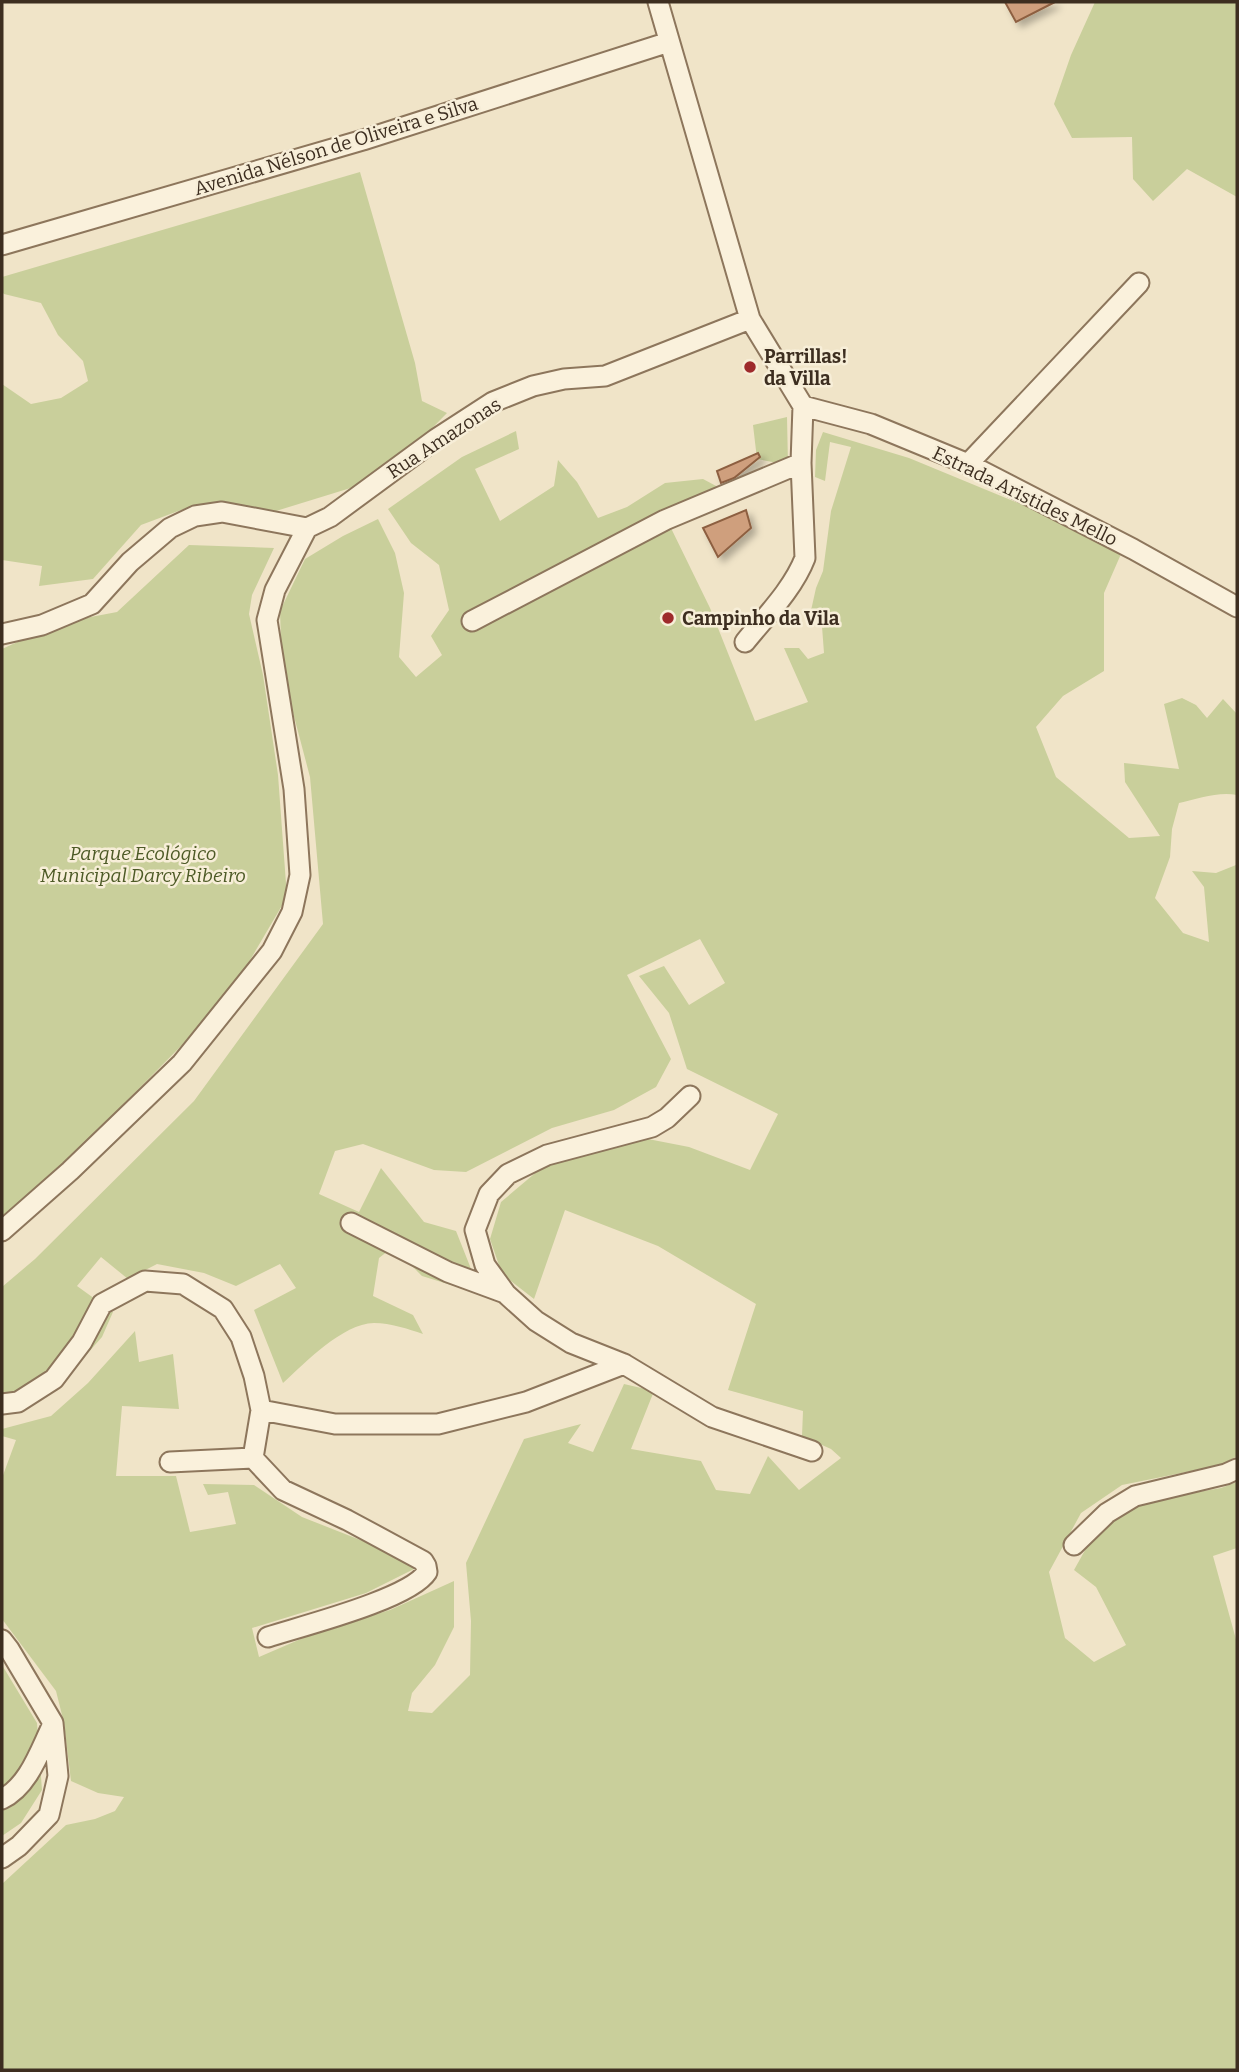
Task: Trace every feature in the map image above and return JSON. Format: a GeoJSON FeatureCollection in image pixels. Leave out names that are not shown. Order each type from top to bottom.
{"type":"FeatureCollection","features":[{"type":"Feature","properties":{"kind":"street"},"geometry":{"type":"LineString","coordinates":[[658,2],[750,319],[803,406],[801,463],[805,558],[801,570],[745,642]]}},
{"type":"Feature","properties":{"kind":"street","name":"Avenida Nélson de Oliveira e Silva"},"geometry":{"type":"LineString","coordinates":[[2,245],[363,141],[669,42]]}},
{"type":"Feature","properties":{"kind":"street"},"geometry":{"type":"LineString","coordinates":[[968,464],[1139,283]]}},
{"type":"Feature","properties":{"kind":"street","name":"Rua Amazonas"},"geometry":{"type":"LineString","coordinates":[[307,528],[330,517],[436,439],[493,402],[533,386],[564,379],[605,376],[750,319]]}},
{"type":"Feature","properties":{"kind":"street","name":"Estrada Aristides Mello"},"geometry":{"type":"LineString","coordinates":[[803,406],[871,424],[968,464],[1133,549],[1237,607]]}},
{"type":"Feature","properties":{"kind":"street"},"geometry":{"type":"LineString","coordinates":[[472,621],[665,520],[801,463]]}},
{"type":"Feature","properties":{"kind":"street"},"geometry":{"type":"LineString","coordinates":[[2,634],[42,625],[92,604],[140,554],[170,528],[195,516],[222,512],[307,528],[275,590],[267,620],[294,789],[300,875],[292,912],[272,951],[181,1063],[70,1171],[2,1231]]}},
{"type":"Feature","properties":{"kind":"street"},"geometry":{"type":"LineString","coordinates":[[690,1096],[667,1118],[652,1127],[547,1154],[508,1174],[489,1194],[475,1230],[485,1265],[506,1294],[536,1321],[571,1343],[624,1364],[712,1417],[812,1451]]}},
{"type":"Feature","properties":{"kind":"street"},"geometry":{"type":"LineString","coordinates":[[351,1223],[448,1272],[506,1294]]}},
{"type":"Feature","properties":{"kind":"street"},"geometry":{"type":"LineString","coordinates":[[2,1404],[18,1402],[54,1379],[82,1342],[102,1304],[145,1281],[183,1284],[223,1310],[242,1337],[261,1410],[253,1458]]}},
{"type":"Feature","properties":{"kind":"street"},"geometry":{"type":"LineString","coordinates":[[261,1410],[335,1424],[438,1424],[526,1402],[624,1364]]}},
{"type":"Feature","properties":{"kind":"street"},"geometry":{"type":"LineString","coordinates":[[170,1462],[253,1458],[283,1490],[347,1520],[423,1561],[426,1566],[427,1572],[418,1582],[371,1605],[268,1637]]}},
{"type":"Feature","properties":{"kind":"street"},"geometry":{"type":"LineString","coordinates":[[1074,1545],[1107,1513],[1135,1496],[1237,1469]]}},
{"type":"Feature","properties":{"kind":"street"},"geometry":{"type":"LineString","coordinates":[[2,1640],[53,1723],[58,1776],[49,1815],[19,1846],[2,1858]]}},
{"type":"Feature","properties":{"kind":"street"},"geometry":{"type":"LineString","coordinates":[[2,1799],[15,1793],[32,1768],[53,1723]]}},
{"type":"Feature","properties":{"kind":"green space"},"geometry":{"type":"Polygon","coordinates":[[[1095,2],[1237,2],[1237,197],[1187,169],[1153,201],[1133,179],[1132,137],[1072,138],[1054,104],[1071,55],[1095,2]]]}},
{"type":"Feature","properties":{"kind":"green space"},"geometry":{"type":"Polygon","coordinates":[[[360,172],[415,363],[422,401],[447,413],[383,478],[276,511],[189,507],[141,525],[93,579],[39,586],[42,566],[2,560],[2,384],[31,404],[61,398],[88,381],[83,361],[58,335],[41,303],[4,294],[2,277],[360,172]]]}},
{"type":"Feature","properties":{"kind":"green space"},"geometry":{"type":"Polygon","coordinates":[[[787,417],[788,465],[757,459],[753,425],[787,417]]]}},
{"type":"Feature","properties":{"kind":"green space"},"geometry":{"type":"Polygon","coordinates":[[[516,431],[519,449],[475,469],[500,521],[554,486],[558,460],[577,482],[598,518],[627,507],[665,483],[703,479],[718,487],[669,524],[710,608],[755,721],[808,702],[784,648],[799,648],[808,659],[824,653],[821,613],[810,615],[823,571],[831,511],[851,447],[830,442],[825,481],[815,477],[816,450],[823,432],[909,458],[1079,528],[1121,554],[1104,593],[1104,671],[1063,696],[1036,727],[1056,777],[1129,838],[1160,836],[1125,782],[1124,763],[1179,769],[1164,704],[1182,698],[1196,705],[1207,718],[1223,699],[1237,714],[1237,795],[1215,795],[1179,803],[1172,829],[1170,857],[1155,898],[1183,933],[1209,942],[1204,887],[1192,871],[1216,873],[1236,865],[1237,862],[1237,1456],[1221,1465],[1122,1485],[1081,1513],[1049,1572],[1065,1638],[1094,1662],[1126,1645],[1096,1587],[1074,1570],[1099,1525],[1130,1504],[1221,1488],[1237,1482],[1237,1548],[1213,1556],[1237,1643],[1237,2070],[2,2070],[2,1884],[66,1825],[95,1819],[115,1811],[124,1797],[98,1793],[71,1781],[64,1723],[56,1691],[2,1619],[2,1478],[16,1440],[2,1436],[2,1429],[51,1416],[88,1383],[135,1331],[139,1362],[173,1354],[179,1409],[122,1406],[116,1476],[176,1476],[190,1532],[236,1524],[228,1492],[208,1495],[203,1484],[254,1485],[302,1517],[406,1558],[418,1567],[366,1593],[252,1628],[259,1657],[317,1632],[390,1610],[454,1581],[454,1627],[435,1665],[412,1693],[408,1711],[432,1713],[470,1675],[471,1621],[466,1563],[524,1439],[581,1424],[568,1443],[593,1452],[624,1384],[654,1391],[631,1449],[701,1461],[716,1490],[750,1494],[768,1456],[799,1490],[841,1458],[831,1449],[802,1436],[803,1411],[728,1390],[756,1304],[658,1246],[565,1210],[534,1299],[502,1274],[490,1239],[501,1202],[546,1164],[648,1139],[689,1147],[750,1170],[778,1114],[687,1069],[669,1013],[639,976],[664,966],[689,1005],[725,983],[700,939],[627,975],[671,1059],[656,1087],[614,1110],[552,1128],[466,1172],[434,1170],[363,1144],[335,1151],[319,1194],[359,1212],[381,1168],[424,1222],[456,1231],[479,1289],[451,1285],[422,1276],[393,1247],[379,1258],[373,1296],[413,1315],[423,1334],[387,1324],[362,1325],[337,1337],[283,1383],[254,1310],[296,1288],[280,1264],[236,1286],[204,1273],[157,1264],[128,1279],[101,1257],[77,1286],[113,1312],[102,1337],[71,1372],[28,1390],[2,1396],[2,1287],[35,1259],[194,1101],[323,924],[310,777],[282,671],[280,611],[305,559],[378,519],[395,553],[404,593],[399,657],[416,677],[442,655],[431,636],[449,610],[439,565],[411,543],[388,509],[462,457],[516,431]]]}},
{"type":"Feature","properties":{"kind":"green space","name":"Parque Ecológico Municipal Darcy Ribeiro"},"geometry":{"type":"Polygon","coordinates":[[[189,545],[274,548],[252,595],[249,614],[263,675],[278,775],[287,897],[246,967],[183,1044],[2,1227],[2,649],[59,623],[117,612],[189,545]]]}},
{"type":"Feature","properties":{"kind":"green space"},"geometry":{"type":"Polygon","coordinates":[[[2,1665],[37,1723],[42,1790],[21,1823],[2,1836],[2,1665]]]}},
{"type":"Feature","properties":{"kind":"building"},"geometry":{"type":"Polygon","coordinates":[[[1005,2],[1055,2],[1016,22],[1005,2]]]}},
{"type":"Feature","properties":{"kind":"building"},"geometry":{"type":"Polygon","coordinates":[[[758,453],[760,457],[734,478],[721,483],[717,471],[758,453]]]}},
{"type":"Feature","properties":{"kind":"building"},"geometry":{"type":"Polygon","coordinates":[[[746,510],[751,528],[718,557],[703,528],[746,510]]]}},
{"type":"Feature","properties":{"kind":"place","name":"Parrillas! da Villa"},"geometry":{"type":"Point","coordinates":[750,367]}},
{"type":"Feature","properties":{"kind":"place","name":"Campinho da Vila"},"geometry":{"type":"Point","coordinates":[668,618]}}]}
